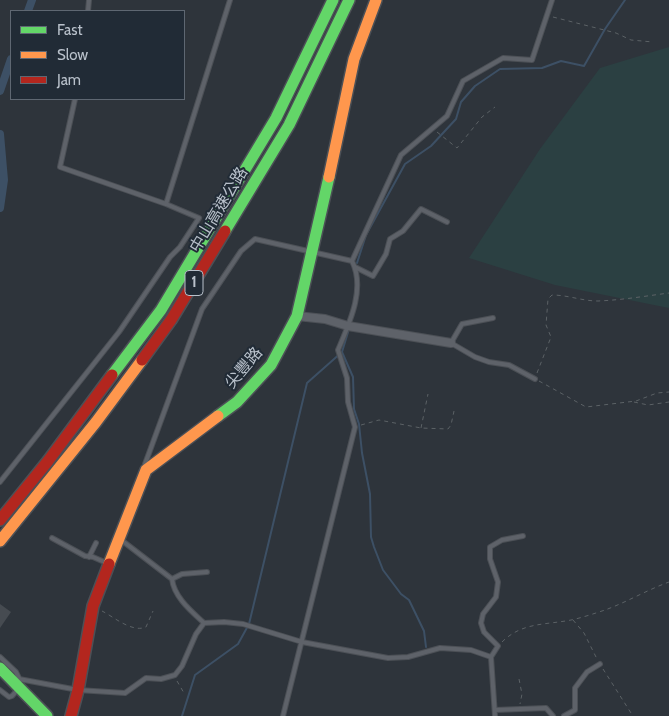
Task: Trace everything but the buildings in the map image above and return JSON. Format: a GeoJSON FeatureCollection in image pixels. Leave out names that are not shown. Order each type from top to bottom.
{"type":"FeatureCollection","features":[{"type":"Feature","properties":{"kind":"main road","name":"中山高速公路"},"geometry":{"type":"LineString","coordinates":[[0,520],[48,461],[161,310],[276,118],[333,0]]}},
{"type":"Feature","properties":{"kind":"main road","name":"中山高速公路"},"geometry":{"type":"LineString","coordinates":[[0,541],[96,422],[171,320],[288,126],[349,0]]}},
{"type":"Feature","properties":{"kind":"main road","name":"尖豐路"},"geometry":{"type":"LineString","coordinates":[[146,470],[237,402],[271,365],[297,316],[313,251],[354,59],[376,0]]}},
{"type":"Feature","properties":{"kind":"main road"},"geometry":{"type":"LineString","coordinates":[[71,716],[78,690],[93,606],[146,470]]}},
{"type":"Feature","properties":{"kind":"main road"},"geometry":{"type":"LineString","coordinates":[[0,668],[47,716]]}},
{"type":"Feature","properties":{"kind":"main road"},"geometry":{"type":"LineString","coordinates":[[0,680],[18,687],[37,716]]}},
{"type":"Feature","properties":{"kind":"street"},"geometry":{"type":"LineString","coordinates":[[297,316],[326,319],[351,327],[451,343]]}},
{"type":"Feature","properties":{"kind":"lane"},"geometry":{"type":"LineString","coordinates":[[166,204],[230,0]]}},
{"type":"Feature","properties":{"kind":"lane"},"geometry":{"type":"LineString","coordinates":[[352,261],[401,155],[447,116],[463,81],[503,58],[532,60],[552,0]]}},
{"type":"Feature","properties":{"kind":"lane"},"geometry":{"type":"LineString","coordinates":[[0,482],[119,332],[199,218],[166,204],[60,167],[75,100]]}},
{"type":"Feature","properties":{"kind":"lane"},"geometry":{"type":"LineString","coordinates":[[355,267],[373,276],[386,254],[390,239],[403,231],[421,209],[447,222]]}},
{"type":"Feature","properties":{"kind":"lane"},"geometry":{"type":"LineString","coordinates":[[146,470],[145,464],[202,309],[240,251],[255,239],[352,261],[355,267],[357,293],[351,327],[338,350],[348,378],[348,402],[355,427],[283,716]]}},
{"type":"Feature","properties":{"kind":"lane"},"geometry":{"type":"LineString","coordinates":[[493,318],[462,324],[451,343],[475,357],[509,365],[535,379]]}},
{"type":"Feature","properties":{"kind":"lane"},"geometry":{"type":"LineString","coordinates":[[495,716],[491,657],[498,646],[484,632],[481,623],[483,614],[496,597],[498,582],[490,559],[490,547],[502,540],[523,536]]}},
{"type":"Feature","properties":{"kind":"lane"},"geometry":{"type":"LineString","coordinates":[[52,538],[89,557],[94,557],[108,564]]}},
{"type":"Feature","properties":{"kind":"lane"},"geometry":{"type":"LineString","coordinates":[[119,538],[172,579],[173,586],[186,607],[204,623],[224,622],[243,624],[302,642],[388,658],[408,658],[440,648],[471,650],[491,657]]}},
{"type":"Feature","properties":{"kind":"lane"},"geometry":{"type":"LineString","coordinates":[[89,557],[96,543]]}},
{"type":"Feature","properties":{"kind":"lane"},"geometry":{"type":"LineString","coordinates":[[172,579],[182,574],[207,572]]}},
{"type":"Feature","properties":{"kind":"lane"},"geometry":{"type":"LineString","coordinates":[[18,687],[125,693],[146,678],[161,679],[173,675],[182,666],[196,634],[204,623]]}},
{"type":"Feature","properties":{"kind":"lane"},"geometry":{"type":"LineString","coordinates":[[0,657],[16,672],[18,687],[9,697],[0,690]]}},
{"type":"Feature","properties":{"kind":"lane"},"geometry":{"type":"LineString","coordinates":[[564,716],[575,710],[575,688],[587,672],[600,664]]}},
{"type":"Feature","properties":{"kind":"lane"},"geometry":{"type":"LineString","coordinates":[[495,710],[546,708],[553,716]]}},
{"type":"Feature","properties":{"kind":"path"},"geometry":{"type":"LineString","coordinates":[[547,16],[616,33],[631,40],[653,42]]}},
{"type":"Feature","properties":{"kind":"path"},"geometry":{"type":"LineString","coordinates":[[438,133],[456,148],[482,117],[495,107]]}},
{"type":"Feature","properties":{"kind":"path"},"geometry":{"type":"LineString","coordinates":[[669,293],[600,301],[552,295],[548,299],[546,324],[551,338],[535,379],[586,407],[631,402],[657,393],[669,392]]}},
{"type":"Feature","properties":{"kind":"path"},"geometry":{"type":"LineString","coordinates":[[421,428],[428,394]]}},
{"type":"Feature","properties":{"kind":"path"},"geometry":{"type":"LineString","coordinates":[[631,402],[648,405],[669,402]]}},
{"type":"Feature","properties":{"kind":"path"},"geometry":{"type":"LineString","coordinates":[[355,427],[379,420],[421,428],[448,429],[451,425],[454,411]]}},
{"type":"Feature","properties":{"kind":"path"},"geometry":{"type":"LineString","coordinates":[[498,646],[510,635],[528,626],[573,620],[602,611],[626,602],[649,589],[669,582]]}},
{"type":"Feature","properties":{"kind":"path"},"geometry":{"type":"LineString","coordinates":[[93,606],[131,627],[141,629],[146,627],[152,611]]}},
{"type":"Feature","properties":{"kind":"path"},"geometry":{"type":"LineString","coordinates":[[173,675],[184,693]]}},
{"type":"Feature","properties":{"kind":"path"},"geometry":{"type":"LineString","coordinates":[[519,679],[522,694],[519,710]]}},
{"type":"Feature","properties":{"kind":"green space"},"geometry":{"type":"Polygon","coordinates":[[[669,47],[669,308],[555,285],[469,258],[540,149],[600,68],[669,47]]]}},
{"type":"Feature","properties":{"kind":"waterway"},"geometry":{"type":"LineString","coordinates":[[28,10],[32,0]]}},
{"type":"Feature","properties":{"kind":"waterway"},"geometry":{"type":"LineString","coordinates":[[357,263],[366,235],[405,164],[431,146],[456,119],[461,102],[475,86],[500,69],[542,68],[561,61],[584,66],[605,29],[625,0]]}},
{"type":"Feature","properties":{"kind":"waterway"},"geometry":{"type":"LineString","coordinates":[[0,91],[10,62]]}},
{"type":"Feature","properties":{"kind":"waterway"},"geometry":{"type":"LineString","coordinates":[[0,134],[4,180],[0,208]]}},
{"type":"Feature","properties":{"kind":"waterway"},"geometry":{"type":"LineString","coordinates":[[182,716],[195,675],[238,644],[249,624],[307,383],[342,352],[349,329]]}},
{"type":"Feature","properties":{"kind":"waterway"},"geometry":{"type":"LineString","coordinates":[[342,352],[353,377],[354,409],[359,424],[362,453],[370,494],[371,537],[383,570],[401,594],[409,600],[424,631],[426,647]]}},
{"type":"Feature","properties":{"kind":"traffic: fast"},"geometry":{"type":"LineString","coordinates":[[112,375],[161,310],[276,118],[333,0]]}},
{"type":"Feature","properties":{"kind":"traffic: fast"},"geometry":{"type":"LineString","coordinates":[[225,231],[289,125],[349,0]]}},
{"type":"Feature","properties":{"kind":"traffic: fast"},"geometry":{"type":"LineString","coordinates":[[218,416],[237,402],[271,365],[297,316],[329,177]]}},
{"type":"Feature","properties":{"kind":"traffic: fast"},"geometry":{"type":"LineString","coordinates":[[0,668],[47,716]]}},
{"type":"Feature","properties":{"kind":"traffic: slow"},"geometry":{"type":"LineString","coordinates":[[329,177],[354,59],[376,0]]}},
{"type":"Feature","properties":{"kind":"traffic: slow"},"geometry":{"type":"LineString","coordinates":[[0,541],[96,422],[142,360]]}},
{"type":"Feature","properties":{"kind":"traffic: slow"},"geometry":{"type":"LineString","coordinates":[[109,564],[146,470],[218,416]]}},
{"type":"Feature","properties":{"kind":"traffic: jam"},"geometry":{"type":"LineString","coordinates":[[142,360],[171,320],[225,231]]}},
{"type":"Feature","properties":{"kind":"traffic: jam"},"geometry":{"type":"LineString","coordinates":[[0,520],[48,461],[112,375]]}},
{"type":"Feature","properties":{"kind":"traffic: jam"},"geometry":{"type":"LineString","coordinates":[[71,716],[78,690],[93,606],[109,564]]}}]}
